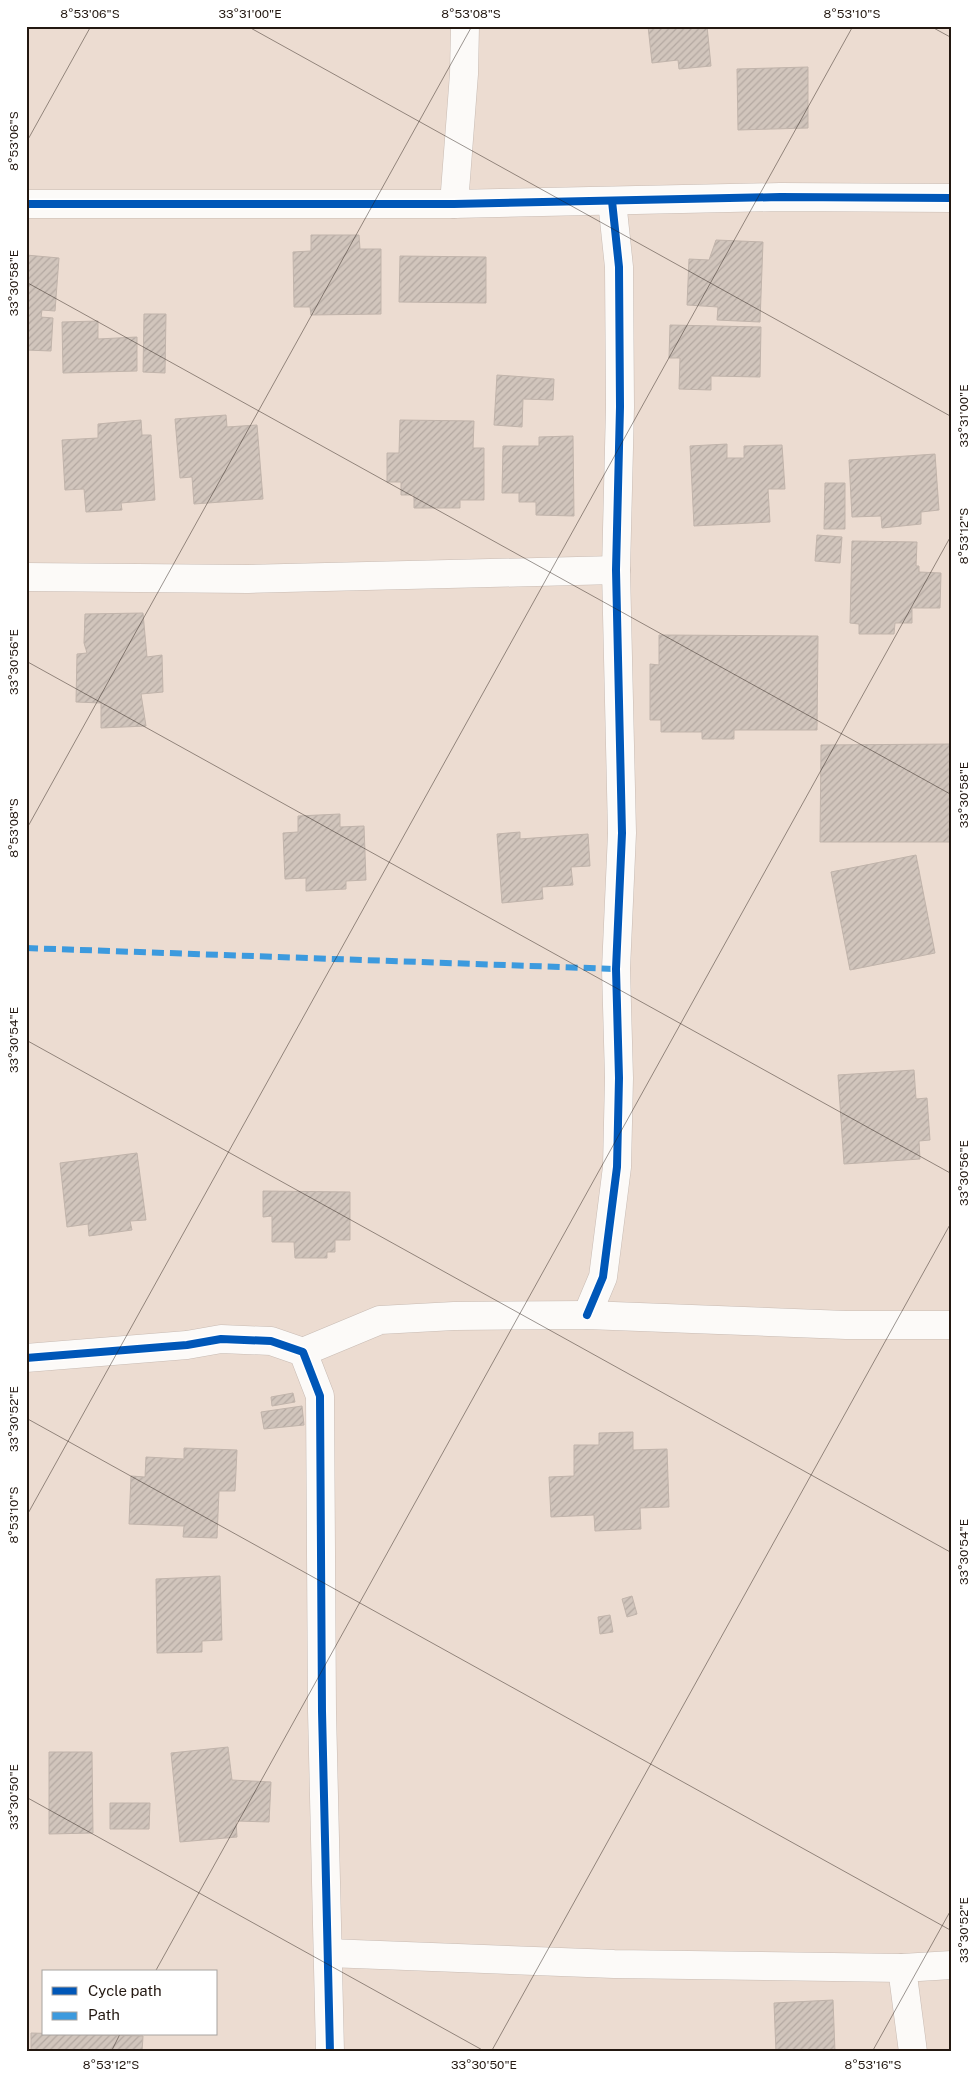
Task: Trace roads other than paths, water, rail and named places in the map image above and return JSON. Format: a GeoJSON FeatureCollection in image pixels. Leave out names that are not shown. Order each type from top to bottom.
{"type":"FeatureCollection","features":[{"type":"Feature","properties":{"kind":"street"},"geometry":{"type":"LineString","coordinates":[[454,204],[466,26]]}},
{"type":"Feature","properties":{"kind":"street"},"geometry":{"type":"LineString","coordinates":[[26,204],[454,204],[780,197],[952,198]]}},
{"type":"Feature","properties":{"kind":"street"},"geometry":{"type":"LineString","coordinates":[[587,1315],[603,1278],[617,1167],[616,969],[622,833],[616,570],[620,407],[620,307],[619,267],[612,201]]}},
{"type":"Feature","properties":{"kind":"street"},"geometry":{"type":"LineString","coordinates":[[26,577],[248,579],[616,570]]}},
{"type":"Feature","properties":{"kind":"street"},"geometry":{"type":"LineString","coordinates":[[26,1358],[186,1345],[221,1339],[271,1341],[303,1352],[380,1320],[454,1316],[587,1315],[846,1325],[952,1325]]}},
{"type":"Feature","properties":{"kind":"street"},"geometry":{"type":"LineString","coordinates":[[303,1352],[320,1396],[322,1711],[330,2052]]}},
{"type":"Feature","properties":{"kind":"street"},"geometry":{"type":"LineString","coordinates":[[328,1954],[614,1964],[902,1968],[952,1965]]}},
{"type":"Feature","properties":{"kind":"street"},"geometry":{"type":"LineString","coordinates":[[902,1968],[912,2052]]}}]}
